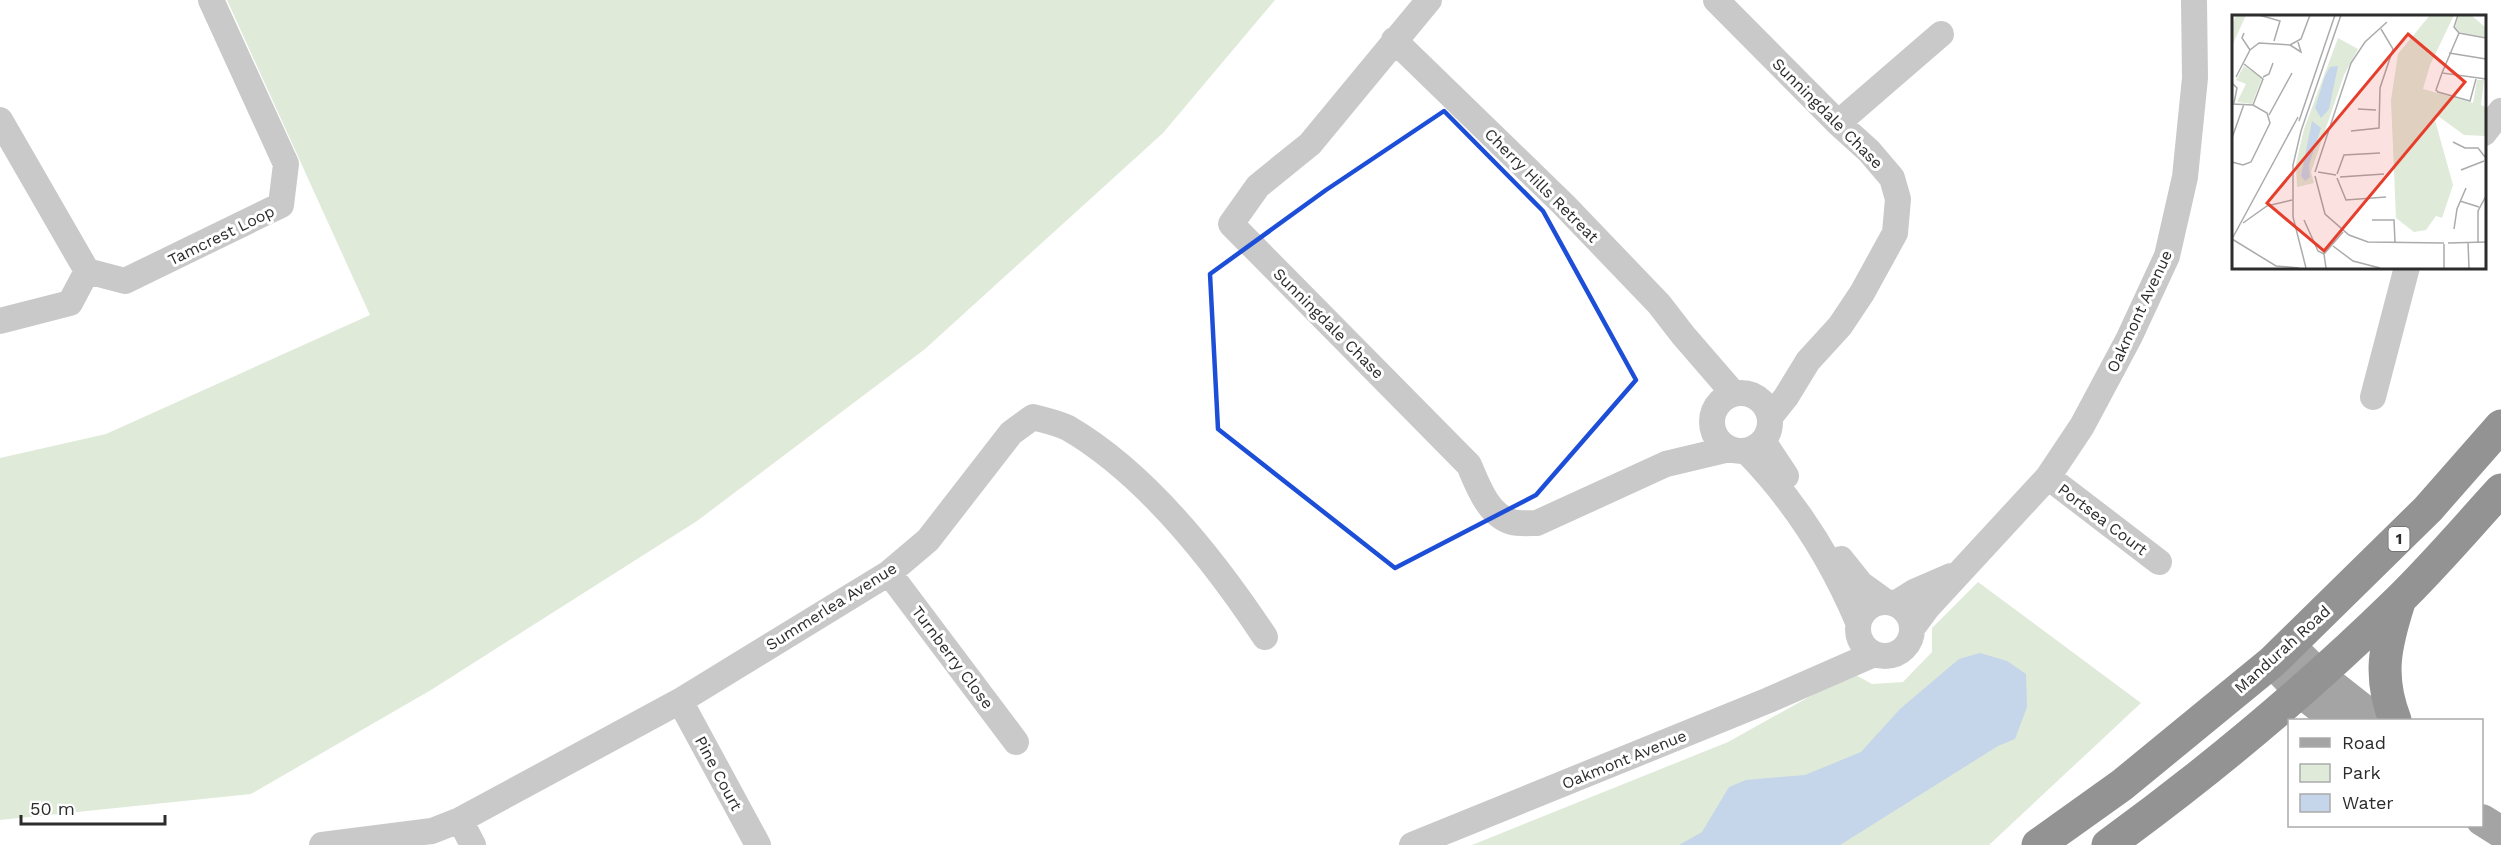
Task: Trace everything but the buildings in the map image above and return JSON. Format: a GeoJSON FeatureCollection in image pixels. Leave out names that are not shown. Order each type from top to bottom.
{"type":"FeatureCollection","features":[{"type":"Feature","properties":{"kind":"highway","name":"Mandurah Road"},"geometry":{"type":"LineString","coordinates":[[2038,845],[2122,785],[2281,653],[2428,509],[2501,426]]}},
{"type":"Feature","properties":{"kind":"highway"},"geometry":{"type":"LineString","coordinates":[[2108,845],[2156,810],[2310,683],[2400,600],[2501,490]]}},
{"type":"Feature","properties":{"kind":"highway"},"geometry":{"type":"LineString","coordinates":[[2395,719],[2385,684],[2384,667],[2385,650],[2400,600]]}},
{"type":"Feature","properties":{"kind":"main road"},"geometry":{"type":"LineString","coordinates":[[2281,653],[2310,683],[2336,719]]}},
{"type":"Feature","properties":{"kind":"main road"},"geometry":{"type":"LineString","coordinates":[[2310,683],[2374,719]]}},
{"type":"Feature","properties":{"kind":"main road"},"geometry":{"type":"LineString","coordinates":[[2483,800],[2501,810]]}},
{"type":"Feature","properties":{"kind":"main road"},"geometry":{"type":"LineString","coordinates":[[2483,821],[2501,832]]}},
{"type":"Feature","properties":{"kind":"street","name":"Tamcrest Loop"},"geometry":{"type":"LineString","coordinates":[[87,271],[125,281],[281,206],[286,164],[211,0]]}},
{"type":"Feature","properties":{"kind":"street","name":"Sunningdale Chase"},"geometry":{"type":"LineString","coordinates":[[1429,0],[1310,144],[1258,186],[1231,224],[1469,465],[1483,494],[1498,516],[1514,523],[1536,522],[1666,464],[1786,397],[1808,361],[1840,326],[1862,293],[1895,233],[1898,199],[1892,178],[1869,151],[1838,123],[1716,0]]}},
{"type":"Feature","properties":{"kind":"street","name":"Oakmont Avenue"},"geometry":{"type":"LineString","coordinates":[[1912,627],[2048,477],[2082,426],[2114,367],[2166,256],[2185,177],[2195,78],[2194,0]]}},
{"type":"Feature","properties":{"kind":"street"},"geometry":{"type":"LineString","coordinates":[[1838,123],[1941,34]]}},
{"type":"Feature","properties":{"kind":"street","name":"Cherry Hills Retreat"},"geometry":{"type":"LineString","coordinates":[[1394,40],[1564,205],[1659,304],[1683,335],[1741,423],[1774,479],[1799,513],[1834,570],[1858,628]]}},
{"type":"Feature","properties":{"kind":"street"},"geometry":{"type":"LineString","coordinates":[[2486,130],[2501,111]]}},
{"type":"Feature","properties":{"kind":"street"},"geometry":{"type":"LineString","coordinates":[[0,120],[87,271],[70,303],[0,321]]}},
{"type":"Feature","properties":{"kind":"street"},"geometry":{"type":"LineString","coordinates":[[2373,397],[2408,268]]}},
{"type":"Feature","properties":{"kind":"street","name":"Summerlea Avenue"},"geometry":{"type":"LineString","coordinates":[[321,845],[432,831],[460,820],[680,700],[889,573],[928,540],[1011,433],[1033,417],[1067,428],[1121,466],[1161,504],[1234,591],[1265,638]]}},
{"type":"Feature","properties":{"kind":"street","name":"Cherry Hills Retreat"},"geometry":{"type":"LineString","coordinates":[[1741,423],[1849,570],[1862,584],[1891,603]]}},
{"type":"Feature","properties":{"kind":"street","name":"Portsea Court"},"geometry":{"type":"LineString","coordinates":[[2048,477],[2158,562]]}},
{"type":"Feature","properties":{"kind":"street","name":"Oakmont Avenue"},"geometry":{"type":"LineString","coordinates":[[1891,603],[1960,572]]}},
{"type":"Feature","properties":{"kind":"street","name":"Turnberry Close"},"geometry":{"type":"LineString","coordinates":[[889,573],[1017,742]]}},
{"type":"Feature","properties":{"kind":"street"},"geometry":{"type":"LineString","coordinates":[[1835,670],[1869,607],[1891,603],[1907,613],[1912,627],[1909,643],[1901,652],[1886,657],[1874,654],[1863,646],[1858,628]]}},
{"type":"Feature","properties":{"kind":"street","name":"Oakmont Avenue"},"geometry":{"type":"LineString","coordinates":[[1412,845],[1769,700],[1874,654]]}},
{"type":"Feature","properties":{"kind":"street","name":"Pine Court"},"geometry":{"type":"LineString","coordinates":[[680,700],[758,845]]}},
{"type":"Feature","properties":{"kind":"street"},"geometry":{"type":"LineString","coordinates":[[460,820],[473,845]]}},
{"type":"Feature","properties":{"kind":"highlighted area"},"geometry":{"type":"Polygon","coordinates":[[[1444,111],[1543,211],[1636,380],[1536,495],[1395,568],[1218,429],[1210,274],[1326,190],[1444,111]]]}},
{"type":"Feature","properties":{"kind":"green space"},"geometry":{"type":"Polygon","coordinates":[[[227,0],[1275,0],[1163,133],[925,349],[697,521],[431,690],[251,794],[0,820],[0,458],[106,434],[370,315],[227,0]]]}},
{"type":"Feature","properties":{"kind":"green space"},"geometry":{"type":"Polygon","coordinates":[[[1978,582],[2141,703],[1989,845],[1472,845],[1728,742],[1852,673],[1872,684],[1903,682],[1932,652],[1932,628],[1978,582]]]}},
{"type":"Feature","properties":{"kind":"water"},"geometry":{"type":"Polygon","coordinates":[[[1980,653],[2007,661],[2026,674],[2027,707],[2015,739],[1998,746],[1840,845],[1679,845],[1702,832],[1729,787],[1746,780],[1805,775],[1861,752],[1900,709],[1959,659],[1980,653]]]}}]}
